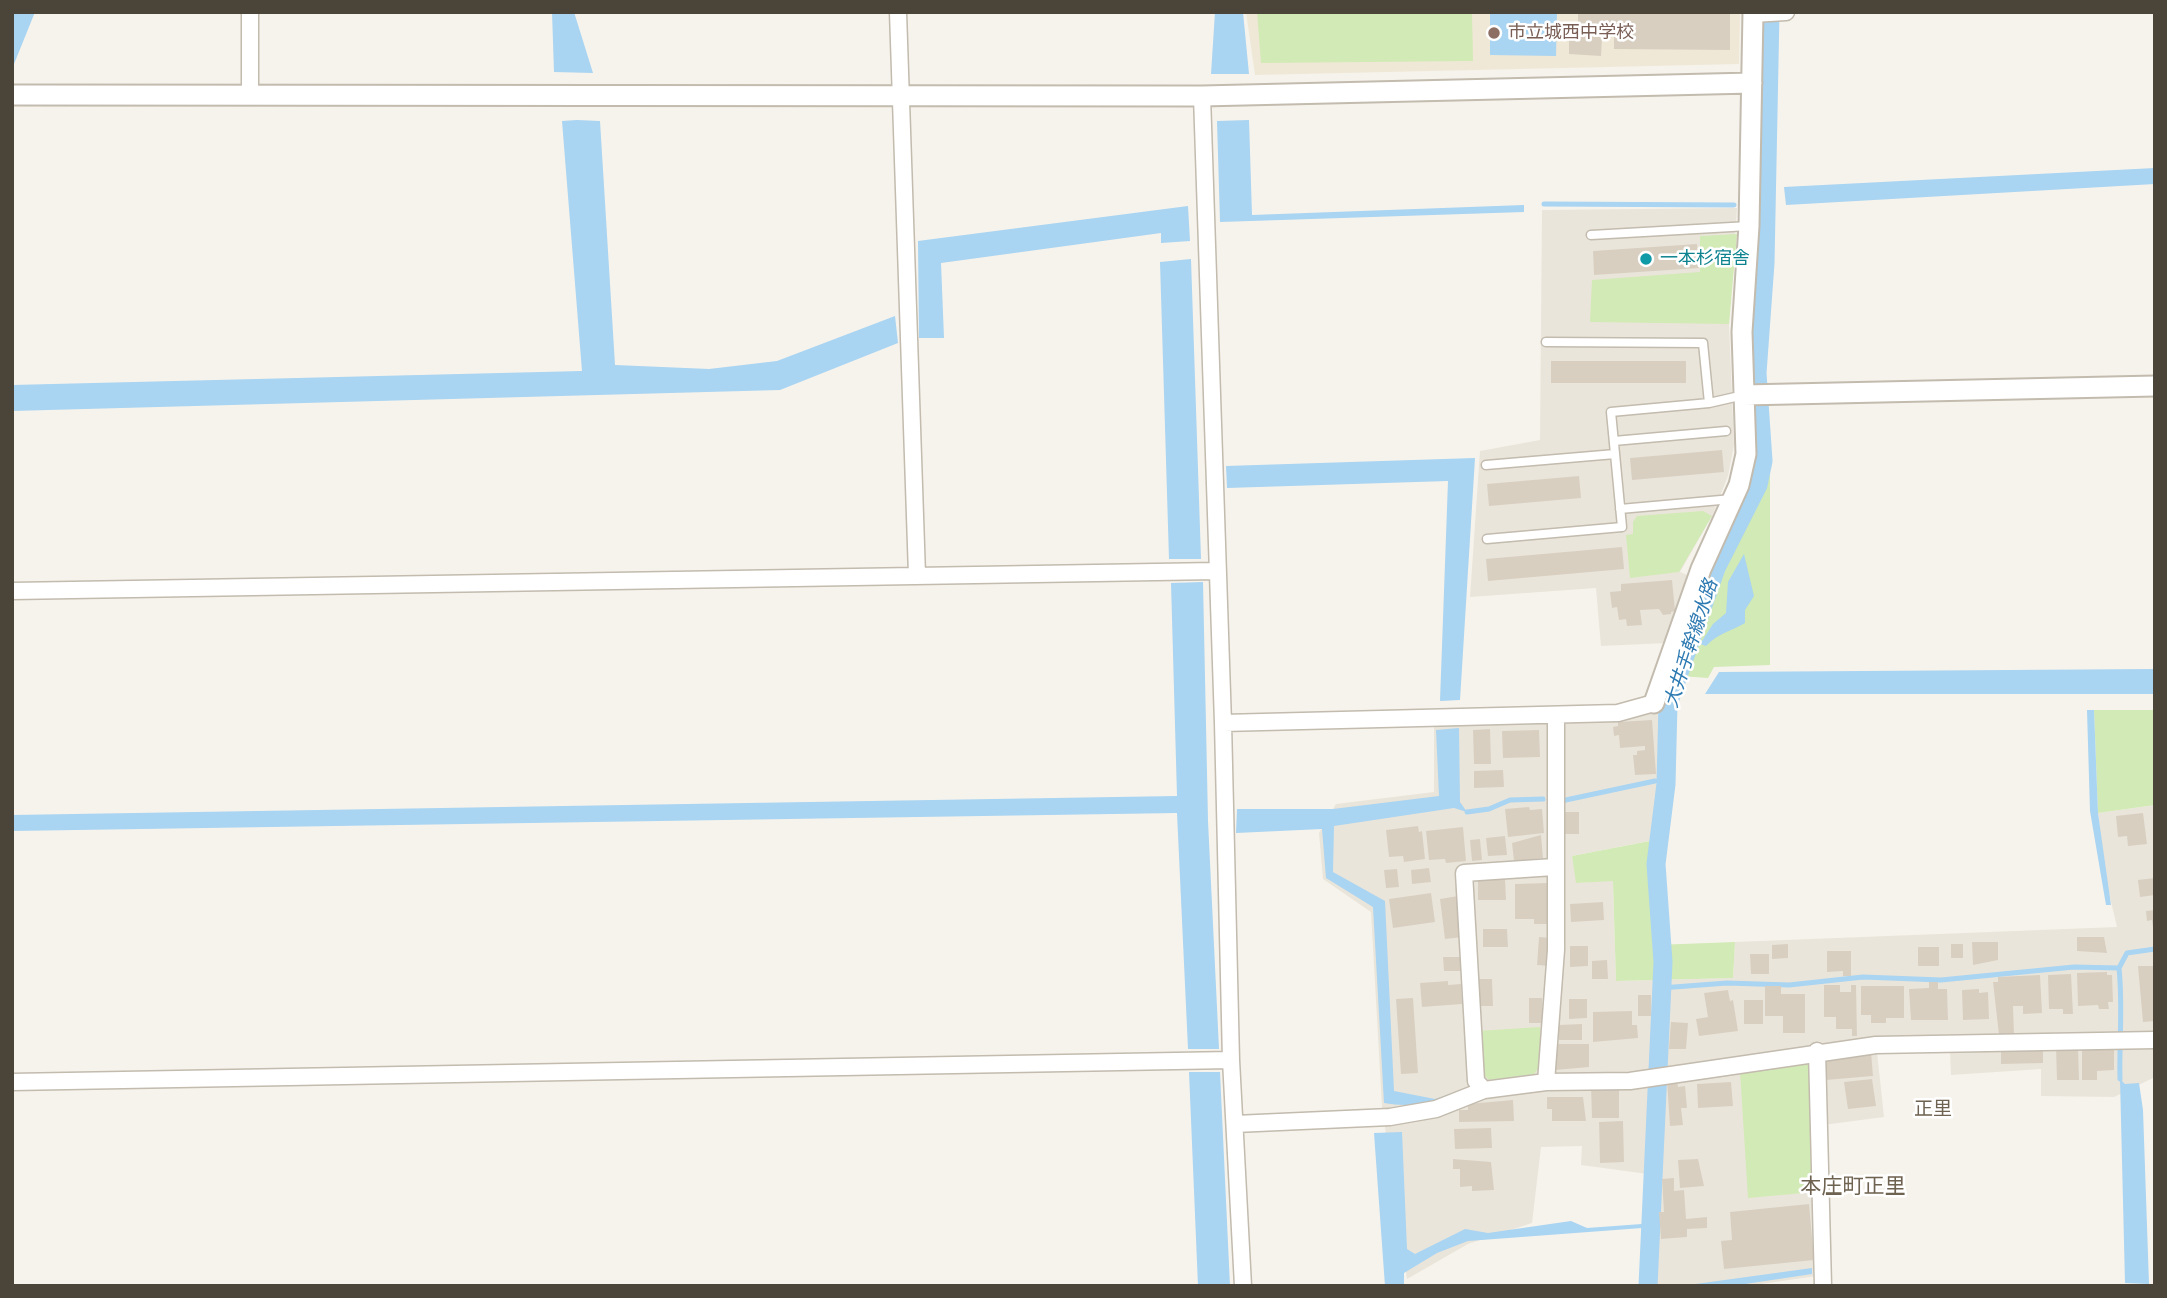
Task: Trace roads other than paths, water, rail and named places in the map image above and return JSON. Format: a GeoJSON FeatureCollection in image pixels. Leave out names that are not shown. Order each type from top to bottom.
{"type":"FeatureCollection","features":[{"type":"Feature","properties":{"kind":"street"},"geometry":{"type":"LineString","coordinates":[[250,12],[250,96]]}},
{"type":"Feature","properties":{"kind":"street"},"geometry":{"type":"LineString","coordinates":[[898,12],[916,575]]}},
{"type":"Feature","properties":{"kind":"street"},"geometry":{"type":"LineString","coordinates":[[1223,723],[1618,713],[1654,703],[1701,569],[1732,499],[1746,454],[1753,394],[1742,332],[1749,226],[1756,13],[1784,12]]}},
{"type":"Feature","properties":{"kind":"street"},"geometry":{"type":"LineString","coordinates":[[12,95],[900,99],[1202,96],[1752,83]]}},
{"type":"Feature","properties":{"kind":"street"},"geometry":{"type":"LineString","coordinates":[[1202,96],[1223,723],[1231,1060],[1243,1286]]}},
{"type":"Feature","properties":{"kind":"street"},"geometry":{"type":"LineString","coordinates":[[1753,394],[2155,386]]}},
{"type":"Feature","properties":{"kind":"street"},"geometry":{"type":"LineString","coordinates":[[12,591],[1216,570]]}},
{"type":"Feature","properties":{"kind":"street"},"geometry":{"type":"LineString","coordinates":[[1546,1082],[1556,950],[1556,715]]}},
{"type":"Feature","properties":{"kind":"street"},"geometry":{"type":"LineString","coordinates":[[1484,1090],[1476,1081],[1464,873],[1554,867]]}},
{"type":"Feature","properties":{"kind":"street"},"geometry":{"type":"LineString","coordinates":[[1235,1124],[1390,1117],[1436,1109],[1484,1090],[1546,1082],[1658,1076],[1817,1051],[1951,1042],[2155,1040]]}},
{"type":"Feature","properties":{"kind":"street"},"geometry":{"type":"LineString","coordinates":[[1817,1051],[1823,1286]]}},
{"type":"Feature","properties":{"kind":"street"},"geometry":{"type":"LineString","coordinates":[[12,1082],[1231,1060]]}},
{"type":"Feature","properties":{"kind":"lane"},"geometry":{"type":"LineString","coordinates":[[1591,235],[1749,226]]}},
{"type":"Feature","properties":{"kind":"lane"},"geometry":{"type":"LineString","coordinates":[[1546,342],[1703,343],[1709,403]]}},
{"type":"Feature","properties":{"kind":"lane"},"geometry":{"type":"LineString","coordinates":[[1488,538],[1622,527],[1611,412],[1709,403],[1753,394]]}},
{"type":"Feature","properties":{"kind":"lane"},"geometry":{"type":"LineString","coordinates":[[1614,441],[1726,431]]}},
{"type":"Feature","properties":{"kind":"lane"},"geometry":{"type":"LineString","coordinates":[[1486,465],[1615,454]]}},
{"type":"Feature","properties":{"kind":"lane"},"geometry":{"type":"LineString","coordinates":[[1620,509],[1732,499]]}},
{"type":"Feature","properties":{"kind":"water"},"geometry":{"type":"Polygon","coordinates":[[[12,12],[35,12],[12,69],[12,12]]]}},
{"type":"Feature","properties":{"kind":"water"},"geometry":{"type":"Polygon","coordinates":[[[552,12],[574,12],[593,73],[554,72],[552,12]]]}},
{"type":"Feature","properties":{"kind":"water"},"geometry":{"type":"Polygon","coordinates":[[[1215,12],[1243,12],[1249,74],[1211,74],[1215,12]]]}},
{"type":"Feature","properties":{"kind":"water"},"geometry":{"type":"Polygon","coordinates":[[[1490,12],[1557,12],[1556,56],[1490,55],[1490,12]]]}},
{"type":"Feature","properties":{"kind":"water"},"geometry":{"type":"Polygon","coordinates":[[[1249,120],[1252,215],[1524,205],[1524,212],[1220,222],[1217,121],[1249,120]]]}},
{"type":"Feature","properties":{"kind":"water"},"geometry":{"type":"Polygon","coordinates":[[[562,121],[600,121],[615,365],[709,369],[777,361],[895,316],[898,343],[780,390],[12,411],[12,385],[582,371],[562,121]]]}},
{"type":"Feature","properties":{"kind":"water"},"geometry":{"type":"Polygon","coordinates":[[[2155,168],[2155,184],[1786,205],[1784,187],[2155,168]]]}},
{"type":"Feature","properties":{"kind":"water"},"geometry":{"type":"Polygon","coordinates":[[[1188,206],[1190,241],[1161,243],[1161,233],[941,263],[944,338],[919,338],[918,241],[1188,206]]]}},
{"type":"Feature","properties":{"kind":"water"},"geometry":{"type":"Polygon","coordinates":[[[1191,259],[1201,559],[1169,559],[1160,262],[1191,259]]]}},
{"type":"Feature","properties":{"kind":"water"},"geometry":{"type":"Polygon","coordinates":[[[1475,458],[1460,700],[1440,701],[1448,481],[1227,488],[1226,466],[1475,458]]]}},
{"type":"Feature","properties":{"kind":"water"},"geometry":{"type":"Polygon","coordinates":[[[1744,554],[1754,596],[1745,610],[1745,623],[1720,635],[1706,646],[1700,644],[1713,624],[1726,613],[1728,582],[1744,554]]]}},
{"type":"Feature","properties":{"kind":"water"},"geometry":{"type":"Polygon","coordinates":[[[1203,582],[1208,821],[1219,1049],[1188,1049],[1177,813],[12,831],[12,815],[1177,796],[1171,583],[1203,582]]]}},
{"type":"Feature","properties":{"kind":"water"},"geometry":{"type":"Polygon","coordinates":[[[2155,669],[2155,694],[1705,694],[1719,672],[2155,669]]]}},
{"type":"Feature","properties":{"kind":"water"},"geometry":{"type":"Polygon","coordinates":[[[2087,710],[2094,710],[2098,813],[2111,905],[2106,905],[2090,811],[2087,710]]]}},
{"type":"Feature","properties":{"kind":"water"},"geometry":{"type":"Polygon","coordinates":[[[1459,728],[1460,802],[1467,812],[1454,808],[1334,826],[1333,872],[1385,901],[1394,1091],[1435,1099],[1463,1090],[1424,1103],[1384,1103],[1373,907],[1326,878],[1322,829],[1236,833],[1237,809],[1333,809],[1439,796],[1436,730],[1459,728]]]}},
{"type":"Feature","properties":{"kind":"water"},"geometry":{"type":"Polygon","coordinates":[[[1189,1072],[1220,1072],[1230,1286],[1198,1286],[1189,1072]]]}},
{"type":"Feature","properties":{"kind":"water"},"geometry":{"type":"Polygon","coordinates":[[[2120,1079],[2125,1084],[2139,1083],[2143,1110],[2149,1284],[2125,1283],[2120,1079]]]}},
{"type":"Feature","properties":{"kind":"water"},"geometry":{"type":"Polygon","coordinates":[[[1402,1132],[1407,1249],[1415,1254],[1465,1229],[1488,1233],[1571,1221],[1587,1228],[1642,1224],[1642,1228],[1468,1241],[1437,1253],[1404,1273],[1404,1286],[1385,1286],[1374,1133],[1402,1132]]]}},
{"type":"Feature","properties":{"kind":"water"},"geometry":{"type":"Polygon","coordinates":[[[1812,1268],[1812,1274],[1732,1286],[1681,1286],[1812,1268]]]}},
{"type":"Feature","properties":{"kind":"waterway","name":"大井手幹線水路"},"geometry":{"type":"LineString","coordinates":[[1648,1286],[1663,962],[1656,864],[1666,784],[1668,704],[1716,568],[1758,485],[1763,461],[1757,373],[1765,263],[1770,12]]}},
{"type":"Feature","properties":{"kind":"waterway"},"geometry":{"type":"LineString","coordinates":[[1544,204],[1734,205]]}},
{"type":"Feature","properties":{"kind":"waterway"},"geometry":{"type":"LineString","coordinates":[[1561,801],[1655,781]]}},
{"type":"Feature","properties":{"kind":"waterway"},"geometry":{"type":"LineString","coordinates":[[1467,812],[1489,809],[1510,800],[1543,799]]}},
{"type":"Feature","properties":{"kind":"waterway"},"geometry":{"type":"LineString","coordinates":[[1661,988],[1727,983],[1789,985],[1863,977],[1941,980],[2074,967],[2119,968],[2127,953],[2155,949]]}},
{"type":"Feature","properties":{"kind":"waterway"},"geometry":{"type":"LineString","coordinates":[[2119,968],[2120,1079]]}},
{"type":"Feature","properties":{"kind":"place","name":"市立城西中学校"},"geometry":{"type":"Point","coordinates":[1494,33]}},
{"type":"Feature","properties":{"kind":"place","name":"一本杉宿舎"},"geometry":{"type":"Point","coordinates":[1646,259]}},
{"type":"Feature","properties":{"kind":"district","name":"正里"},"geometry":{"type":"Point","coordinates":[1933,1110]}},
{"type":"Feature","properties":{"kind":"district","name":"本庄町正里"},"geometry":{"type":"Point","coordinates":[1853,1188]}}]}
